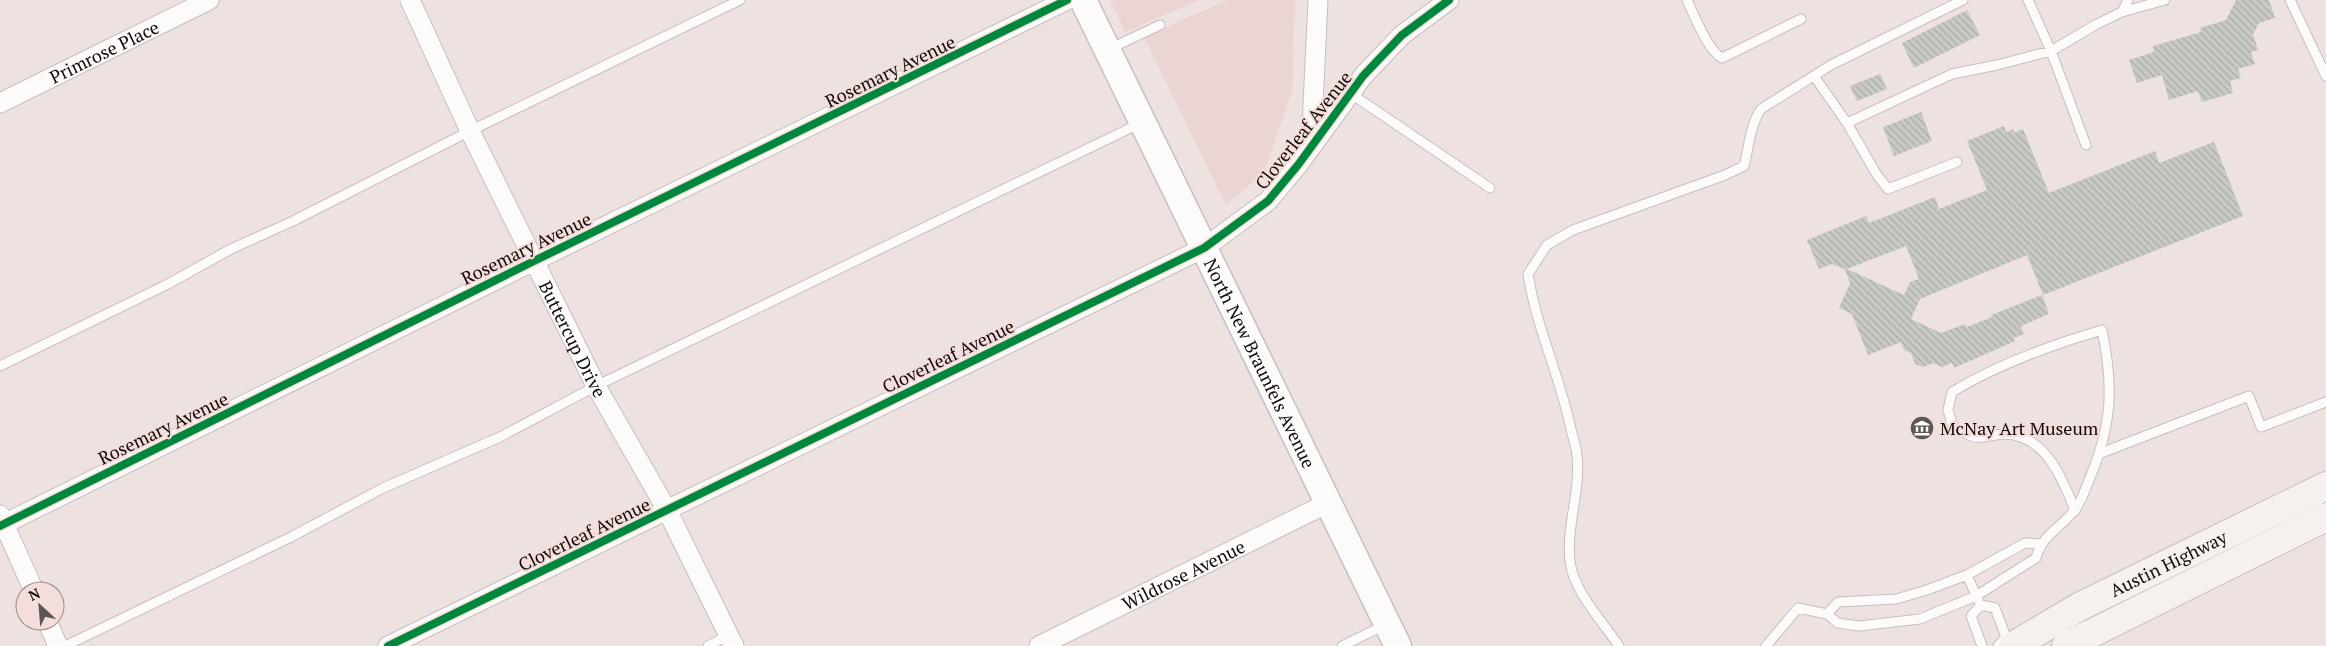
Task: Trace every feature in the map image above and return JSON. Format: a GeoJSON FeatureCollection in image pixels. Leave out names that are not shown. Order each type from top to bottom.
{"type":"FeatureCollection","features":[{"type":"Feature","properties":{"kind":"main road","name":"Austin Highway"},"geometry":{"type":"LineString","coordinates":[[2013,646],[2079,607],[2326,486]]}},
{"type":"Feature","properties":{"kind":"main road","name":"Austin Highway"},"geometry":{"type":"LineString","coordinates":[[2066,646],[2326,516]]}},
{"type":"Feature","properties":{"kind":"street","name":"Primrose Place"},"geometry":{"type":"LineString","coordinates":[[0,103],[209,0]]}},
{"type":"Feature","properties":{"kind":"street","name":"Buttercup Drive"},"geometry":{"type":"LineString","coordinates":[[410,0],[470,131],[596,386],[667,510],[732,641]]}},
{"type":"Feature","properties":{"kind":"street","name":"Rosemary Avenue"},"geometry":{"type":"LineString","coordinates":[[1,521],[1067,0]]}},
{"type":"Feature","properties":{"kind":"street","name":"North New Braunfels Avenue"},"geometry":{"type":"LineString","coordinates":[[1082,0],[1393,635]]}},
{"type":"Feature","properties":{"kind":"street"},"geometry":{"type":"LineString","coordinates":[[1311,147],[1318,0]]}},
{"type":"Feature","properties":{"kind":"street","name":"Cloverleaf Avenue"},"geometry":{"type":"LineString","coordinates":[[388,646],[1204,248],[1268,201],[1284,184],[1363,76],[1402,35],[1449,0]]}},
{"type":"Feature","properties":{"kind":"street","name":"Wildrose Avenue"},"geometry":{"type":"LineString","coordinates":[[1039,646],[1328,503]]}},
{"type":"Feature","properties":{"kind":"street"},"geometry":{"type":"LineString","coordinates":[[1,521],[29,581]]}},
{"type":"Feature","properties":{"kind":"street"},"geometry":{"type":"LineString","coordinates":[[51,631],[58,646]]}},
{"type":"Feature","properties":{"kind":"lane"},"geometry":{"type":"LineString","coordinates":[[0,366],[168,284],[231,249],[364,186],[470,131],[740,0]]}},
{"type":"Feature","properties":{"kind":"lane"},"geometry":{"type":"LineString","coordinates":[[1687,0],[1711,48],[1722,58],[1801,19]]}},
{"type":"Feature","properties":{"kind":"lane"},"geometry":{"type":"LineString","coordinates":[[1620,646],[1581,593],[1570,562],[1570,535],[1577,495],[1577,455],[1561,386],[1533,302],[1528,274],[1547,245],[1573,230],[1725,176],[1744,166],[1754,119],[1761,109],[1831,65],[1963,0]]}},
{"type":"Feature","properties":{"kind":"lane"},"geometry":{"type":"LineString","coordinates":[[2028,0],[2051,50],[2086,145]]}},
{"type":"Feature","properties":{"kind":"lane"},"geometry":{"type":"LineString","coordinates":[[2122,12],[2128,0]]}},
{"type":"Feature","properties":{"kind":"lane"},"geometry":{"type":"LineString","coordinates":[[1847,123],[1952,74],[1997,65],[2051,50],[2122,12],[2165,0]]}},
{"type":"Feature","properties":{"kind":"lane"},"geometry":{"type":"LineString","coordinates":[[2290,0],[2326,76]]}},
{"type":"Feature","properties":{"kind":"lane"},"geometry":{"type":"LineString","coordinates":[[1107,50],[1160,25]]}},
{"type":"Feature","properties":{"kind":"lane"},"geometry":{"type":"LineString","coordinates":[[1814,76],[1847,123],[1877,175],[1888,189],[1957,162]]}},
{"type":"Feature","properties":{"kind":"lane"},"geometry":{"type":"LineString","coordinates":[[1350,93],[1490,188]]}},
{"type":"Feature","properties":{"kind":"lane"},"geometry":{"type":"LineString","coordinates":[[65,646],[290,537],[382,488],[500,437],[596,386],[1142,122]]}},
{"type":"Feature","properties":{"kind":"lane"},"geometry":{"type":"LineString","coordinates":[[1766,646],[1798,608],[1827,614],[1838,623],[1859,626],[1876,626],[1920,619],[1976,596],[2036,558],[2040,544],[2075,510],[2101,453],[2110,407],[2109,364],[2102,330],[2064,341],[1972,380],[1952,392],[1948,410],[1953,427],[1975,438],[2003,434],[2017,435],[2036,446],[2050,458],[2066,486],[2075,510]]}},
{"type":"Feature","properties":{"kind":"lane"},"geometry":{"type":"LineString","coordinates":[[2101,453],[2249,396],[2261,427],[2326,402]]}},
{"type":"Feature","properties":{"kind":"lane"},"geometry":{"type":"LineString","coordinates":[[1827,614],[1838,602],[1896,599],[1927,590],[1967,575],[2025,543],[2040,544]]}},
{"type":"Feature","properties":{"kind":"lane"},"geometry":{"type":"LineString","coordinates":[[1967,575],[1981,605],[1995,608],[2006,637],[1998,646]]}},
{"type":"Feature","properties":{"kind":"lane"},"geometry":{"type":"LineString","coordinates":[[1981,605],[1971,616],[1982,646]]}},
{"type":"Feature","properties":{"kind":"lane"},"geometry":{"type":"LineString","coordinates":[[1342,646],[1393,635]]}},
{"type":"Feature","properties":{"kind":"lane"},"geometry":{"type":"LineString","coordinates":[[708,646],[732,641]]}},
{"type":"Feature","properties":{"kind":"shaded area"},"geometry":{"type":"Polygon","coordinates":[[[1110,0],[1200,0],[1125,32],[1110,0]]]}},
{"type":"Feature","properties":{"kind":"shaded area"},"geometry":{"type":"Polygon","coordinates":[[[1227,0],[1295,0],[1292,91],[1264,173],[1226,205],[1144,37],[1227,0]]]}},
{"type":"Feature","properties":{"kind":"building"},"geometry":{"type":"Polygon","coordinates":[[[2236,0],[2269,0],[2275,18],[2259,23],[2253,34],[2258,50],[2251,52],[2255,64],[2238,69],[2241,78],[2230,81],[2233,93],[2202,102],[2198,91],[2169,100],[2162,75],[2137,83],[2129,60],[2154,52],[2153,46],[2201,32],[2200,28],[2226,20],[2236,0]]]}},
{"type":"Feature","properties":{"kind":"building"},"geometry":{"type":"Polygon","coordinates":[[[1967,10],[1980,35],[1914,68],[1902,43],[1967,10]]]}},
{"type":"Feature","properties":{"kind":"building"},"geometry":{"type":"Polygon","coordinates":[[[1880,74],[1887,89],[1857,101],[1850,86],[1880,74]]]}},
{"type":"Feature","properties":{"kind":"building"},"geometry":{"type":"Polygon","coordinates":[[[1921,112],[1932,141],[1894,156],[1883,127],[1921,112]]]}},
{"type":"Feature","properties":{"kind":"building"},"geometry":{"type":"Polygon","coordinates":[[[2004,126],[2006,132],[2013,129],[2014,133],[2023,129],[2049,193],[2155,151],[2159,163],[2214,142],[2243,216],[2043,295],[2027,255],[1920,299],[1911,319],[1941,333],[1965,324],[1967,327],[1992,317],[1991,315],[2042,295],[2049,314],[2021,326],[2024,334],[2014,338],[2015,341],[1954,368],[1952,363],[1942,367],[1933,363],[1923,367],[1915,364],[1911,353],[1904,350],[1901,342],[1868,355],[1852,314],[1839,308],[1850,283],[1845,269],[1832,264],[1819,269],[1807,240],[1866,216],[1869,223],[1935,197],[1939,209],[1987,190],[1967,141],[2004,126]],[[1906,246],[1847,269],[1904,295],[1910,282],[1919,279],[1906,246]]]}},
{"type":"Feature","properties":{"kind":"cycle path"},"geometry":{"type":"LineString","coordinates":[[0,526],[534,261],[1067,0]]}},
{"type":"Feature","properties":{"kind":"cycle path"},"geometry":{"type":"LineString","coordinates":[[388,646],[1204,248],[1268,201],[1298,165],[1363,76],[1402,35],[1449,0]]}},
{"type":"Feature","properties":{"kind":"place","name":"McNay Art Museum"},"geometry":{"type":"Point","coordinates":[1922,428]}}]}
